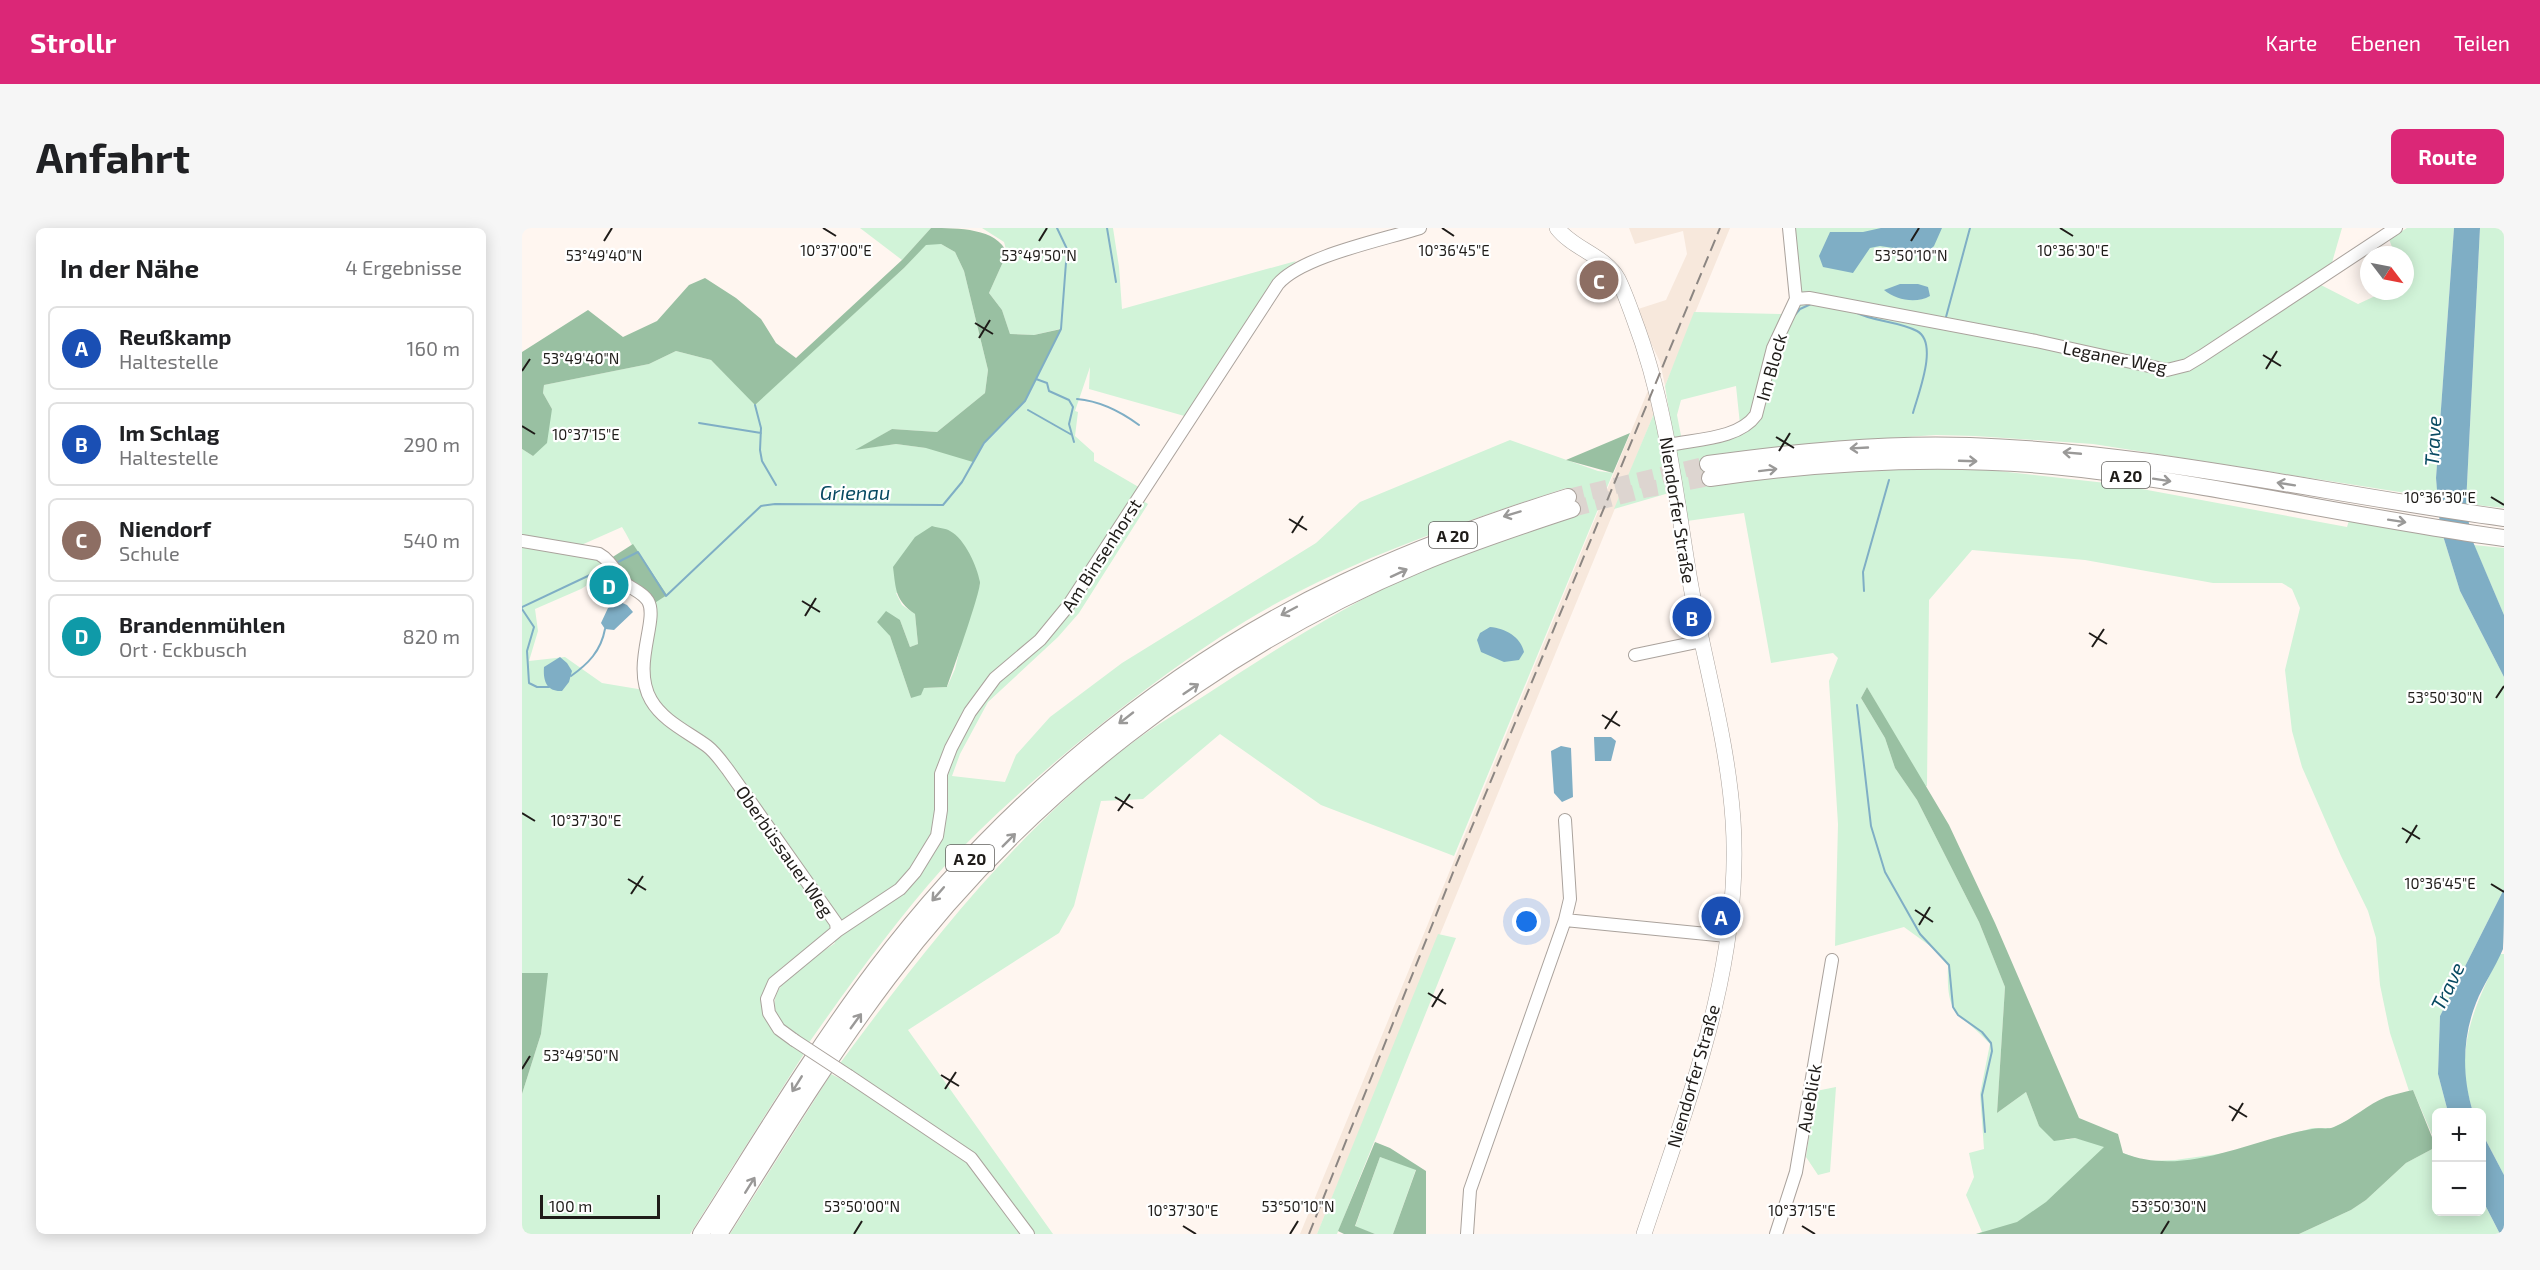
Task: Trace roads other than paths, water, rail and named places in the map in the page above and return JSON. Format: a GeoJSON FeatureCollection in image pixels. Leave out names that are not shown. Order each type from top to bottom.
{"type":"FeatureCollection","features":[{"type":"Feature","properties":{"kind":"highway","name":"A 20"},"geometry":{"type":"LineString","coordinates":[[2504,518],[2083,454],[1969,446],[1841,449],[1709,471],[1909,460],[2028,464],[2162,480],[2504,538]]}},
{"type":"Feature","properties":{"kind":"highway","name":"A 20"},"geometry":{"type":"LineString","coordinates":[[701,1234],[812,1060],[877,968],[948,883],[1055,775],[1173,683],[1279,616],[1411,552],[1487,522],[1570,503],[1418,564],[1286,630],[1181,696],[1065,787],[966,885],[889,977],[820,1075],[719,1234]]}},
{"type":"Feature","properties":{"kind":"main road","name":"Niendorfer Straße"},"geometry":{"type":"LineString","coordinates":[[1557,228],[1571,243],[1604,264],[1617,277],[1649,358],[1669,445],[1691,592],[1724,737],[1733,820],[1734,871],[1727,936],[1709,1031],[1644,1234]]}},
{"type":"Feature","properties":{"kind":"street","name":"Am Binsenhorst"},"geometry":{"type":"LineString","coordinates":[[837,931],[900,889],[919,867],[937,836],[945,763],[970,712],[995,678],[1040,640],[1068,606],[1278,284],[1293,269],[1304,264],[1420,228]]}},
{"type":"Feature","properties":{"kind":"street"},"geometry":{"type":"LineString","coordinates":[[1789,228],[1796,298]]}},
{"type":"Feature","properties":{"kind":"street","name":"Leganer Weg"},"geometry":{"type":"LineString","coordinates":[[1796,298],[1809,298],[2036,341],[2167,370],[2187,365],[2202,356],[2396,228]]}},
{"type":"Feature","properties":{"kind":"street","name":"Im Block"},"geometry":{"type":"LineString","coordinates":[[1669,445],[1736,431],[1750,423],[1759,406],[1773,348],[1796,298]]}},
{"type":"Feature","properties":{"kind":"street","name":"Oberbüssauer Weg"},"geometry":{"type":"LineString","coordinates":[[522,541],[591,552],[608,560],[624,582],[649,602],[651,615],[643,672],[651,700],[662,714],[710,748],[836,923],[837,931],[780,976],[770,990],[767,1006],[772,1020],[794,1040],[971,1158],[1028,1234]]}},
{"type":"Feature","properties":{"kind":"street"},"geometry":{"type":"LineString","coordinates":[[1635,655],[1702,640]]}},
{"type":"Feature","properties":{"kind":"street"},"geometry":{"type":"LineString","coordinates":[[1467,1234],[1470,1190],[1565,920],[1570,899],[1565,820]]}},
{"type":"Feature","properties":{"kind":"street"},"geometry":{"type":"LineString","coordinates":[[1565,920],[1727,936]]}},
{"type":"Feature","properties":{"kind":"street","name":"Aueblick"},"geometry":{"type":"LineString","coordinates":[[1776,1234],[1796,1172],[1832,960]]}},
{"type":"Feature","properties":{"kind":"water"},"geometry":{"type":"Polygon","coordinates":[[[1881,228],[1942,228],[1934,246],[1927,253],[1880,246],[1870,248],[1853,273],[1823,267],[1819,256],[1830,232],[1863,232],[1881,228]]]}},
{"type":"Feature","properties":{"kind":"water"},"geometry":{"type":"Polygon","coordinates":[[[2454,228],[2480,228],[2466,504],[2471,537],[2504,615],[2504,677],[2460,591],[2440,526],[2436,478],[2454,228]]]}},
{"type":"Feature","properties":{"kind":"water"},"geometry":{"type":"Polygon","coordinates":[[[1900,284],[1918,284],[1928,287],[1930,296],[1919,300],[1906,300],[1884,290],[1900,284]]]}},
{"type":"Feature","properties":{"kind":"water"},"geometry":{"type":"Polygon","coordinates":[[[618,601],[627,605],[633,612],[614,630],[605,629],[601,623],[608,608],[618,601]]]}},
{"type":"Feature","properties":{"kind":"water"},"geometry":{"type":"Polygon","coordinates":[[[1490,627],[1507,631],[1520,642],[1524,652],[1519,660],[1504,662],[1481,652],[1477,640],[1480,633],[1490,627]]]}},
{"type":"Feature","properties":{"kind":"water"},"geometry":{"type":"Polygon","coordinates":[[[560,657],[572,671],[569,682],[562,691],[557,691],[552,690],[545,681],[544,667],[560,657]]]}},
{"type":"Feature","properties":{"kind":"water"},"geometry":{"type":"Polygon","coordinates":[[[1594,737],[1611,737],[1616,741],[1611,761],[1595,761],[1594,737]]]}},
{"type":"Feature","properties":{"kind":"water"},"geometry":{"type":"Polygon","coordinates":[[[1561,746],[1571,748],[1573,797],[1562,802],[1554,793],[1551,751],[1561,746]]]}},
{"type":"Feature","properties":{"kind":"water"},"geometry":{"type":"Polygon","coordinates":[[[2504,889],[2503,949],[2476,1003],[2468,1030],[2465,1071],[2472,1108],[2447,1108],[2438,1074],[2440,1016],[2504,889]]]}},
{"type":"Feature","properties":{"kind":"water"},"geometry":{"type":"Polygon","coordinates":[[[2486,1141],[2504,1175],[2504,1234],[2500,1234],[2486,1207],[2486,1141]]]}},
{"type":"Feature","properties":{"kind":"waterway","name":"Grienau"},"geometry":{"type":"LineString","coordinates":[[616,563],[638,552],[666,596],[761,506],[775,504],[943,505],[962,482],[984,443],[1025,401],[1061,329],[1067,249],[1057,228]]}},
{"type":"Feature","properties":{"kind":"waterway"},"geometry":{"type":"LineString","coordinates":[[1107,228],[1116,282]]}},
{"type":"Feature","properties":{"kind":"waterway"},"geometry":{"type":"LineString","coordinates":[[1946,317],[1970,228]]}},
{"type":"Feature","properties":{"kind":"waterway"},"geometry":{"type":"LineString","coordinates":[[1794,316],[1800,309],[1811,304]]}},
{"type":"Feature","properties":{"kind":"waterway"},"geometry":{"type":"LineString","coordinates":[[1855,312],[1902,325],[1917,331],[1923,337],[1927,357],[1913,413]]}},
{"type":"Feature","properties":{"kind":"waterway"},"geometry":{"type":"LineString","coordinates":[[1036,379],[1047,383],[1049,391],[1069,400],[1073,407],[1069,424],[1074,442]]}},
{"type":"Feature","properties":{"kind":"waterway"},"geometry":{"type":"LineString","coordinates":[[1077,399],[1110,408],[1139,425]]}},
{"type":"Feature","properties":{"kind":"waterway"},"geometry":{"type":"LineString","coordinates":[[755,405],[761,428],[762,461],[776,485]]}},
{"type":"Feature","properties":{"kind":"waterway"},"geometry":{"type":"LineString","coordinates":[[1028,410],[1072,435]]}},
{"type":"Feature","properties":{"kind":"waterway"},"geometry":{"type":"LineString","coordinates":[[699,423],[761,433]]}},
{"type":"Feature","properties":{"kind":"waterway"},"geometry":{"type":"LineString","coordinates":[[1864,591],[1863,572],[1889,480]]}},
{"type":"Feature","properties":{"kind":"waterway","name":"Grienau"},"geometry":{"type":"LineString","coordinates":[[522,607],[609,566]]}},
{"type":"Feature","properties":{"kind":"waterway","name":"Grienau"},"geometry":{"type":"LineString","coordinates":[[522,609],[534,627],[527,651],[529,683],[537,687],[549,687]]}},
{"type":"Feature","properties":{"kind":"waterway"},"geometry":{"type":"LineString","coordinates":[[571,676],[593,656],[605,629]]}},
{"type":"Feature","properties":{"kind":"waterway"},"geometry":{"type":"LineString","coordinates":[[1857,705],[1871,826],[1885,872],[1920,934],[1949,965],[1953,1007],[1958,1015],[1982,1032],[1991,1043],[1992,1051],[1982,1095],[1985,1132]]}},
{"type":"Feature","properties":{"kind":"tunnel"},"geometry":{"type":"LineString","coordinates":[[1568,497],[1708,464]]}},
{"type":"Feature","properties":{"kind":"tunnel"},"geometry":{"type":"LineString","coordinates":[[1572,509],[1644,490],[1710,478]]}},
{"type":"Feature","properties":{"kind":"railway"},"geometry":{"type":"LineString","coordinates":[[1309,1234],[1454,870],[1720,228]]}},
{"type":"Feature","properties":{"kind":"place","name":"Niendorf"},"geometry":{"type":"Point","coordinates":[1599,280]}},
{"type":"Feature","properties":{"kind":"place","name":"Brandenmühlen"},"geometry":{"type":"Point","coordinates":[609,585]}},
{"type":"Feature","properties":{"kind":"place","name":"Im Schlag"},"geometry":{"type":"Point","coordinates":[1692,617]}},
{"type":"Feature","properties":{"kind":"place","name":"Reußkamp"},"geometry":{"type":"Point","coordinates":[1721,916]}},
{"type":"Feature","properties":{"kind":"water label","name":"Trave"},"geometry":{"type":"Point","coordinates":[2432,441]}},
{"type":"Feature","properties":{"kind":"water label","name":"Trave"},"geometry":{"type":"Point","coordinates":[2447,986]}}]}
